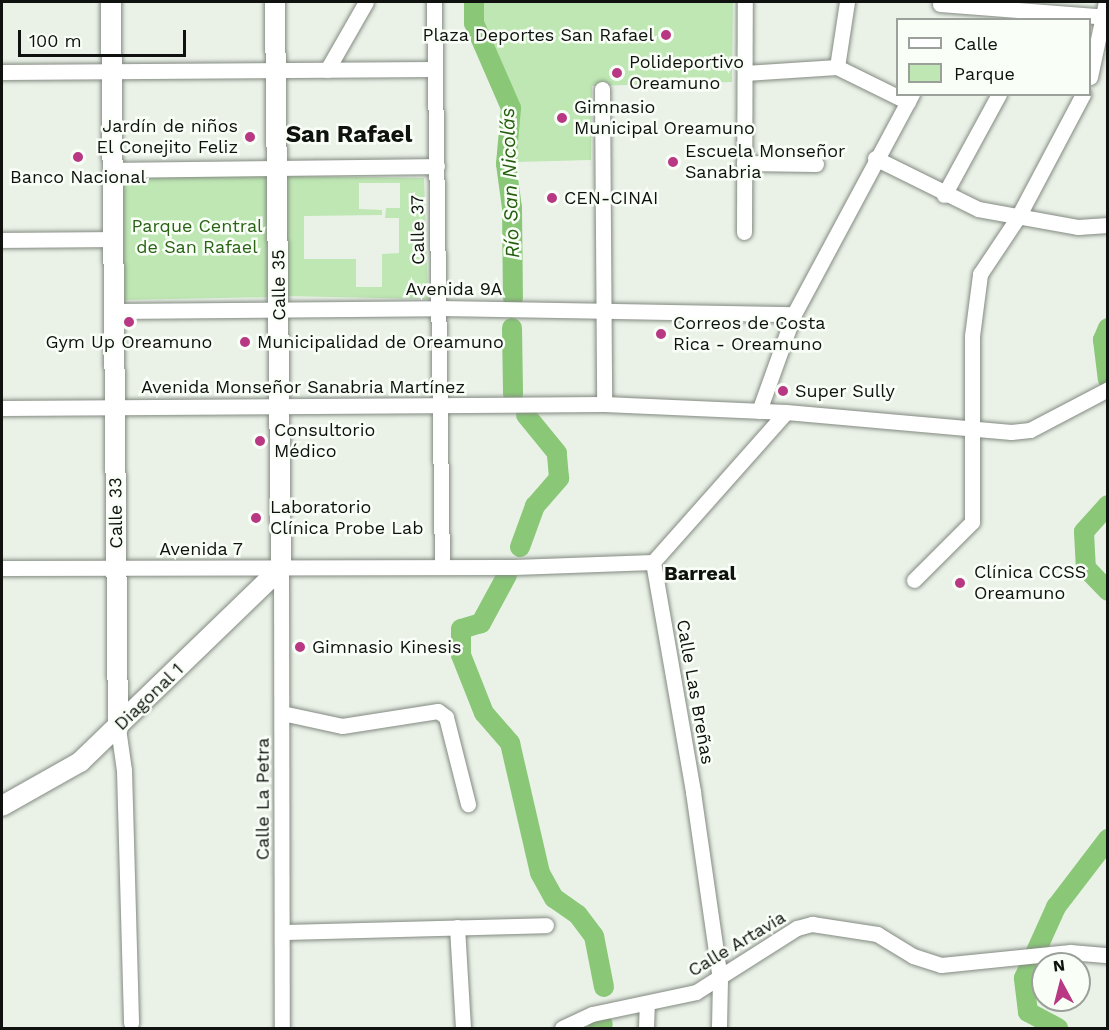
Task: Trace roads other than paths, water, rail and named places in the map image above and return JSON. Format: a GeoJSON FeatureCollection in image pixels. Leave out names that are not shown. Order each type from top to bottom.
{"type":"FeatureCollection","features":[{"type":"Feature","properties":{"kind":"main road","name":"Calle 33"},"geometry":{"type":"LineString","coordinates":[[111,2],[118,728]]}},
{"type":"Feature","properties":{"kind":"main road","name":"Calle 35"},"geometry":{"type":"LineString","coordinates":[[275,2],[281,568]]}},
{"type":"Feature","properties":{"kind":"main road","name":"Diagonal 1"},"geometry":{"type":"LineString","coordinates":[[2,806],[80,762],[118,728],[281,568]]}},
{"type":"Feature","properties":{"kind":"street"},"geometry":{"type":"LineString","coordinates":[[327,69],[366,2]]}},
{"type":"Feature","properties":{"kind":"street","name":"Calle 37"},"geometry":{"type":"LineString","coordinates":[[434,2],[442,566]]}},
{"type":"Feature","properties":{"kind":"street"},"geometry":{"type":"LineString","coordinates":[[744,232],[745,2]]}},
{"type":"Feature","properties":{"kind":"street"},"geometry":{"type":"LineString","coordinates":[[837,67],[847,2]]}},
{"type":"Feature","properties":{"kind":"street"},"geometry":{"type":"LineString","coordinates":[[1091,70],[1105,17],[1106,2]]}},
{"type":"Feature","properties":{"kind":"street"},"geometry":{"type":"LineString","coordinates":[[937,18],[940,3],[1105,17]]}},
{"type":"Feature","properties":{"kind":"street"},"geometry":{"type":"LineString","coordinates":[[745,73],[790,67],[837,67],[896,92]]}},
{"type":"Feature","properties":{"kind":"street"},"geometry":{"type":"LineString","coordinates":[[2,72],[435,69]]}},
{"type":"Feature","properties":{"kind":"street"},"geometry":{"type":"LineString","coordinates":[[602,88],[604,404]]}},
{"type":"Feature","properties":{"kind":"street"},"geometry":{"type":"LineString","coordinates":[[944,195],[998,96]]}},
{"type":"Feature","properties":{"kind":"street"},"geometry":{"type":"LineString","coordinates":[[914,580],[972,522],[970,431],[974,298],[980,274],[1018,217],[1082,96]]}},
{"type":"Feature","properties":{"kind":"street"},"geometry":{"type":"LineString","coordinates":[[759,411],[794,314],[874,159],[910,98]]}},
{"type":"Feature","properties":{"kind":"street"},"geometry":{"type":"LineString","coordinates":[[874,159],[944,195],[978,209],[1018,217],[1106,227]]}},
{"type":"Feature","properties":{"kind":"street"},"geometry":{"type":"LineString","coordinates":[[744,164],[816,164]]}},
{"type":"Feature","properties":{"kind":"street"},"geometry":{"type":"LineString","coordinates":[[113,170],[437,166]]}},
{"type":"Feature","properties":{"kind":"street"},"geometry":{"type":"LineString","coordinates":[[2,240],[113,239]]}},
{"type":"Feature","properties":{"kind":"street","name":"Avenida 9A"},"geometry":{"type":"LineString","coordinates":[[114,311],[439,308],[794,314]]}},
{"type":"Feature","properties":{"kind":"street","name":"Avenida Monseñor Sanabria Martínez"},"geometry":{"type":"LineString","coordinates":[[2,408],[604,404],[786,412],[970,431],[1030,430],[1107,389]]}},
{"type":"Feature","properties":{"kind":"street"},"geometry":{"type":"LineString","coordinates":[[653,562],[786,412]]}},
{"type":"Feature","properties":{"kind":"street","name":"Avenida 7"},"geometry":{"type":"LineString","coordinates":[[2,568],[281,568],[653,562]]}},
{"type":"Feature","properties":{"kind":"street","name":"Calle Las Breñas"},"geometry":{"type":"LineString","coordinates":[[653,562],[693,792],[720,979],[719,1029]]}},
{"type":"Feature","properties":{"kind":"street","name":"Calle La Petra"},"geometry":{"type":"LineString","coordinates":[[281,568],[282,1029]]}},
{"type":"Feature","properties":{"kind":"street"},"geometry":{"type":"LineString","coordinates":[[282,713],[342,726],[438,711],[446,717],[468,804]]}},
{"type":"Feature","properties":{"kind":"street","name":"Calle 33"},"geometry":{"type":"LineString","coordinates":[[118,728],[124,770],[131,1023]]}},
{"type":"Feature","properties":{"kind":"street","name":"Calle Artavia"},"geometry":{"type":"LineString","coordinates":[[562,1029],[592,1014],[647,1005],[696,992],[720,979],[797,928],[812,924],[877,934],[913,956],[941,965],[1042,955],[1107,955]]}},
{"type":"Feature","properties":{"kind":"street"},"geometry":{"type":"LineString","coordinates":[[283,932],[546,925]]}},
{"type":"Feature","properties":{"kind":"street"},"geometry":{"type":"LineString","coordinates":[[457,927],[463,1029]]}},
{"type":"Feature","properties":{"kind":"street"},"geometry":{"type":"LineString","coordinates":[[646,1029],[647,1005]]}},
{"type":"Feature","properties":{"kind":"waterway","name":"Río San Nicolás"},"geometry":{"type":"LineString","coordinates":[[474,2],[474,23],[511,108],[506,164],[512,208],[513,298]]}},
{"type":"Feature","properties":{"kind":"waterway","name":"Río San Nicolás"},"geometry":{"type":"LineString","coordinates":[[512,328],[513,394]]}},
{"type":"Feature","properties":{"kind":"waterway"},"geometry":{"type":"LineString","coordinates":[[1108,328],[1103,340],[1108,379]]}},
{"type":"Feature","properties":{"kind":"waterway","name":"Río San Nicolás"},"geometry":{"type":"LineString","coordinates":[[520,547],[535,506],[559,478],[557,453],[526,415]]}},
{"type":"Feature","properties":{"kind":"waterway"},"geometry":{"type":"LineString","coordinates":[[1108,505],[1084,532],[1086,568],[1108,591]]}},
{"type":"Feature","properties":{"kind":"waterway","name":"Río San Nicolás"},"geometry":{"type":"LineString","coordinates":[[507,575],[481,623],[461,629],[461,655],[484,713],[510,743],[540,873],[554,898],[578,915],[594,936],[604,987]]}},
{"type":"Feature","properties":{"kind":"waterway"},"geometry":{"type":"LineString","coordinates":[[1058,1028],[1028,1012],[1024,978],[1056,907],[1108,839]]}},
{"type":"Feature","properties":{"kind":"waterway","name":"Río San Nicolás"},"geometry":{"type":"LineString","coordinates":[[598,1028],[603,1024]]}},
{"type":"Feature","properties":{"kind":"place","name":"Plaza Deportes San Rafael"},"geometry":{"type":"Point","coordinates":[666,35]}},
{"type":"Feature","properties":{"kind":"place","name":"Polideportivo Oreamuno"},"geometry":{"type":"Point","coordinates":[617,73]}},
{"type":"Feature","properties":{"kind":"place","name":"Gimnasio Municipal Oreamuno"},"geometry":{"type":"Point","coordinates":[562,118]}},
{"type":"Feature","properties":{"kind":"place","name":"Jardín de niños El Conejito Feliz"},"geometry":{"type":"Point","coordinates":[250,137]}},
{"type":"Feature","properties":{"kind":"place","name":"Banco Nacional"},"geometry":{"type":"Point","coordinates":[78,157]}},
{"type":"Feature","properties":{"kind":"place","name":"Escuela Monseñor Sanabria"},"geometry":{"type":"Point","coordinates":[673,162]}},
{"type":"Feature","properties":{"kind":"place","name":"CEN-CINAI"},"geometry":{"type":"Point","coordinates":[552,198]}},
{"type":"Feature","properties":{"kind":"place","name":"Gym Up Oreamuno"},"geometry":{"type":"Point","coordinates":[129,322]}},
{"type":"Feature","properties":{"kind":"place","name":"Correos de Costa Rica - Oreamuno"},"geometry":{"type":"Point","coordinates":[661,334]}},
{"type":"Feature","properties":{"kind":"place","name":"Municipalidad de Oreamuno"},"geometry":{"type":"Point","coordinates":[245,342]}},
{"type":"Feature","properties":{"kind":"place","name":"Super Sully"},"geometry":{"type":"Point","coordinates":[783,391]}},
{"type":"Feature","properties":{"kind":"place","name":"Consultorio Médico"},"geometry":{"type":"Point","coordinates":[260,441]}},
{"type":"Feature","properties":{"kind":"place","name":"Laboratorio Clínica Probe Lab"},"geometry":{"type":"Point","coordinates":[256,518]}},
{"type":"Feature","properties":{"kind":"place","name":"Clínica CCSS Oreamuno"},"geometry":{"type":"Point","coordinates":[960,583]}},
{"type":"Feature","properties":{"kind":"place","name":"Gimnasio Kinesis"},"geometry":{"type":"Point","coordinates":[300,647]}},
{"type":"Feature","properties":{"kind":"district","name":"San Rafael"},"geometry":{"type":"Point","coordinates":[349,135]}},
{"type":"Feature","properties":{"kind":"district","name":"Barreal"},"geometry":{"type":"Point","coordinates":[700,573]}},
{"type":"Feature","properties":{"kind":"park label","name":"Parque Central de San Rafael"},"geometry":{"type":"Point","coordinates":[197,237]}}]}
